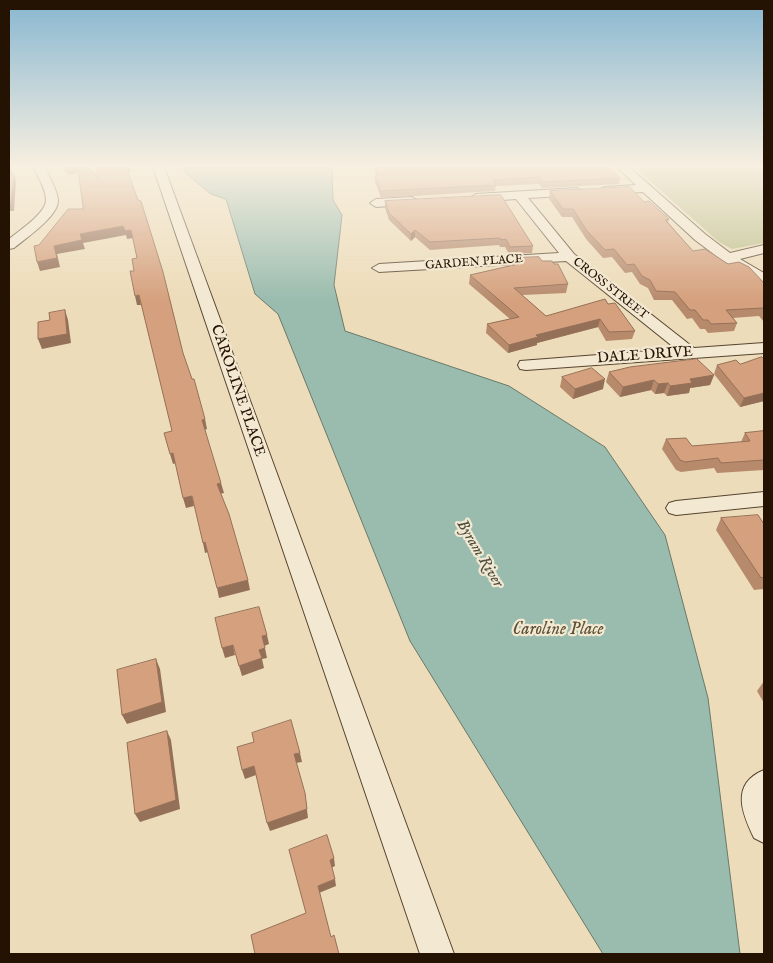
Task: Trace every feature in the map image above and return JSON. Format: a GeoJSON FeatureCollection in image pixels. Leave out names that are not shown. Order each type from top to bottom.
{"type":"FeatureCollection","features":[{"type":"Feature","properties":{"kind":"street"},"geometry":{"type":"LineString","coordinates":[[9,245],[38,222],[47,212]]}},
{"type":"Feature","properties":{"kind":"street","name":"CAROLINE PLACE"},"geometry":{"type":"LineString","coordinates":[[174,212],[437,954]]}},
{"type":"Feature","properties":{"kind":"street","name":"CROSS STREET"},"geometry":{"type":"LineString","coordinates":[[532,212],[569,257],[689,352]]}},
{"type":"Feature","properties":{"kind":"street"},"geometry":{"type":"LineString","coordinates":[[672,212],[700,237],[728,258],[764,280]]}},
{"type":"Feature","properties":{"kind":"street"},"geometry":{"type":"LineString","coordinates":[[728,258],[764,249]]}},
{"type":"Feature","properties":{"kind":"street","name":"GARDEN PLACE"},"geometry":{"type":"LineString","coordinates":[[379,268],[569,257]]}},
{"type":"Feature","properties":{"kind":"street","name":"DALE DRIVE"},"geometry":{"type":"LineString","coordinates":[[526,365],[764,348]]}},
{"type":"Feature","properties":{"kind":"street"},"geometry":{"type":"LineString","coordinates":[[676,508],[764,499]]}},
{"type":"Feature","properties":{"kind":"street"},"geometry":{"type":"LineString","coordinates":[[760,788],[754,806],[764,828]]}},
{"type":"Feature","properties":{"kind":"green space"},"geometry":{"type":"Polygon","coordinates":[[[685,212],[764,212],[764,243],[732,249],[719,242],[685,212]]]}},
{"type":"Feature","properties":{"kind":"water","name":"Caroline Place"},"geometry":{"type":"Polygon","coordinates":[[[230,212],[340,212],[342,215],[334,285],[345,331],[509,386],[605,447],[665,535],[708,698],[740,954],[603,954],[410,641],[278,314],[255,294],[230,212]]]}},
{"type":"Feature","properties":{"kind":"building"},"geometry":{"type":"Polygon","coordinates":[[[66,212],[144,212],[163,272],[183,353],[192,379],[194,379],[205,419],[202,420],[221,483],[217,484],[229,514],[248,580],[217,588],[205,542],[203,543],[192,496],[183,498],[173,453],[170,454],[164,433],[172,431],[139,295],[135,296],[130,271],[134,271],[132,259],[137,258],[131,230],[125,231],[123,226],[80,234],[82,240],[54,246],[57,258],[37,262],[34,246],[39,245],[66,212]]]}},
{"type":"Feature","properties":{"kind":"building"},"geometry":{"type":"Polygon","coordinates":[[[512,212],[533,246],[510,247],[506,239],[501,240],[500,238],[430,242],[415,230],[411,234],[389,213],[512,212]]]}},
{"type":"Feature","properties":{"kind":"building"},"geometry":{"type":"Polygon","coordinates":[[[575,212],[661,212],[669,219],[665,220],[693,251],[705,249],[728,264],[739,262],[749,267],[764,283],[764,309],[726,310],[737,323],[711,324],[708,320],[703,320],[695,310],[690,310],[675,292],[656,291],[650,280],[642,276],[634,264],[627,265],[614,249],[605,250],[587,231],[575,212]]]}},
{"type":"Feature","properties":{"kind":"building"},"geometry":{"type":"Polygon","coordinates":[[[539,257],[542,261],[552,261],[554,264],[558,264],[568,284],[514,288],[546,316],[605,299],[608,304],[615,303],[635,331],[609,332],[600,319],[536,335],[538,337],[509,345],[487,324],[519,317],[470,275],[518,264],[515,258],[539,257]]]}},
{"type":"Feature","properties":{"kind":"building"},"geometry":{"type":"Polygon","coordinates":[[[65,310],[67,334],[38,339],[38,322],[50,320],[49,313],[65,310]]]}},
{"type":"Feature","properties":{"kind":"building"},"geometry":{"type":"Polygon","coordinates":[[[762,357],[764,359],[764,393],[744,398],[717,365],[736,360],[740,364],[762,357]]]}},
{"type":"Feature","properties":{"kind":"building"},"geometry":{"type":"Polygon","coordinates":[[[697,359],[714,375],[690,379],[692,383],[670,386],[668,383],[658,384],[654,380],[623,387],[609,372],[630,367],[697,359]]]}},
{"type":"Feature","properties":{"kind":"building"},"geometry":{"type":"Polygon","coordinates":[[[592,368],[605,379],[575,389],[562,377],[592,368]]]}},
{"type":"Feature","properties":{"kind":"building"},"geometry":{"type":"Polygon","coordinates":[[[764,431],[764,460],[721,463],[718,458],[685,462],[680,460],[666,439],[686,438],[692,446],[750,441],[745,433],[764,431]]]}},
{"type":"Feature","properties":{"kind":"building"},"geometry":{"type":"Polygon","coordinates":[[[758,515],[764,524],[764,577],[761,578],[721,518],[758,515]]]}},
{"type":"Feature","properties":{"kind":"building"},"geometry":{"type":"Polygon","coordinates":[[[259,607],[267,635],[262,636],[265,648],[259,650],[262,658],[239,666],[233,645],[222,648],[215,618],[259,607]]]}},
{"type":"Feature","properties":{"kind":"building"},"geometry":{"type":"Polygon","coordinates":[[[156,659],[162,702],[122,715],[117,670],[156,659]]]}},
{"type":"Feature","properties":{"kind":"building"},"geometry":{"type":"Polygon","coordinates":[[[291,720],[300,753],[294,754],[305,793],[307,809],[267,823],[254,766],[242,770],[237,747],[254,742],[252,733],[291,720]]]}},
{"type":"Feature","properties":{"kind":"building"},"geometry":{"type":"Polygon","coordinates":[[[167,731],[176,800],[135,814],[127,743],[167,731]]]}},
{"type":"Feature","properties":{"kind":"building"},"geometry":{"type":"Polygon","coordinates":[[[327,835],[334,858],[330,860],[335,879],[318,886],[331,937],[334,935],[339,954],[255,954],[251,935],[306,913],[289,850],[327,835]]]}},
{"type":"Feature","properties":{"kind":"water label","name":"Byram River"},"geometry":{"type":"Point","coordinates":[479,554]}}]}
